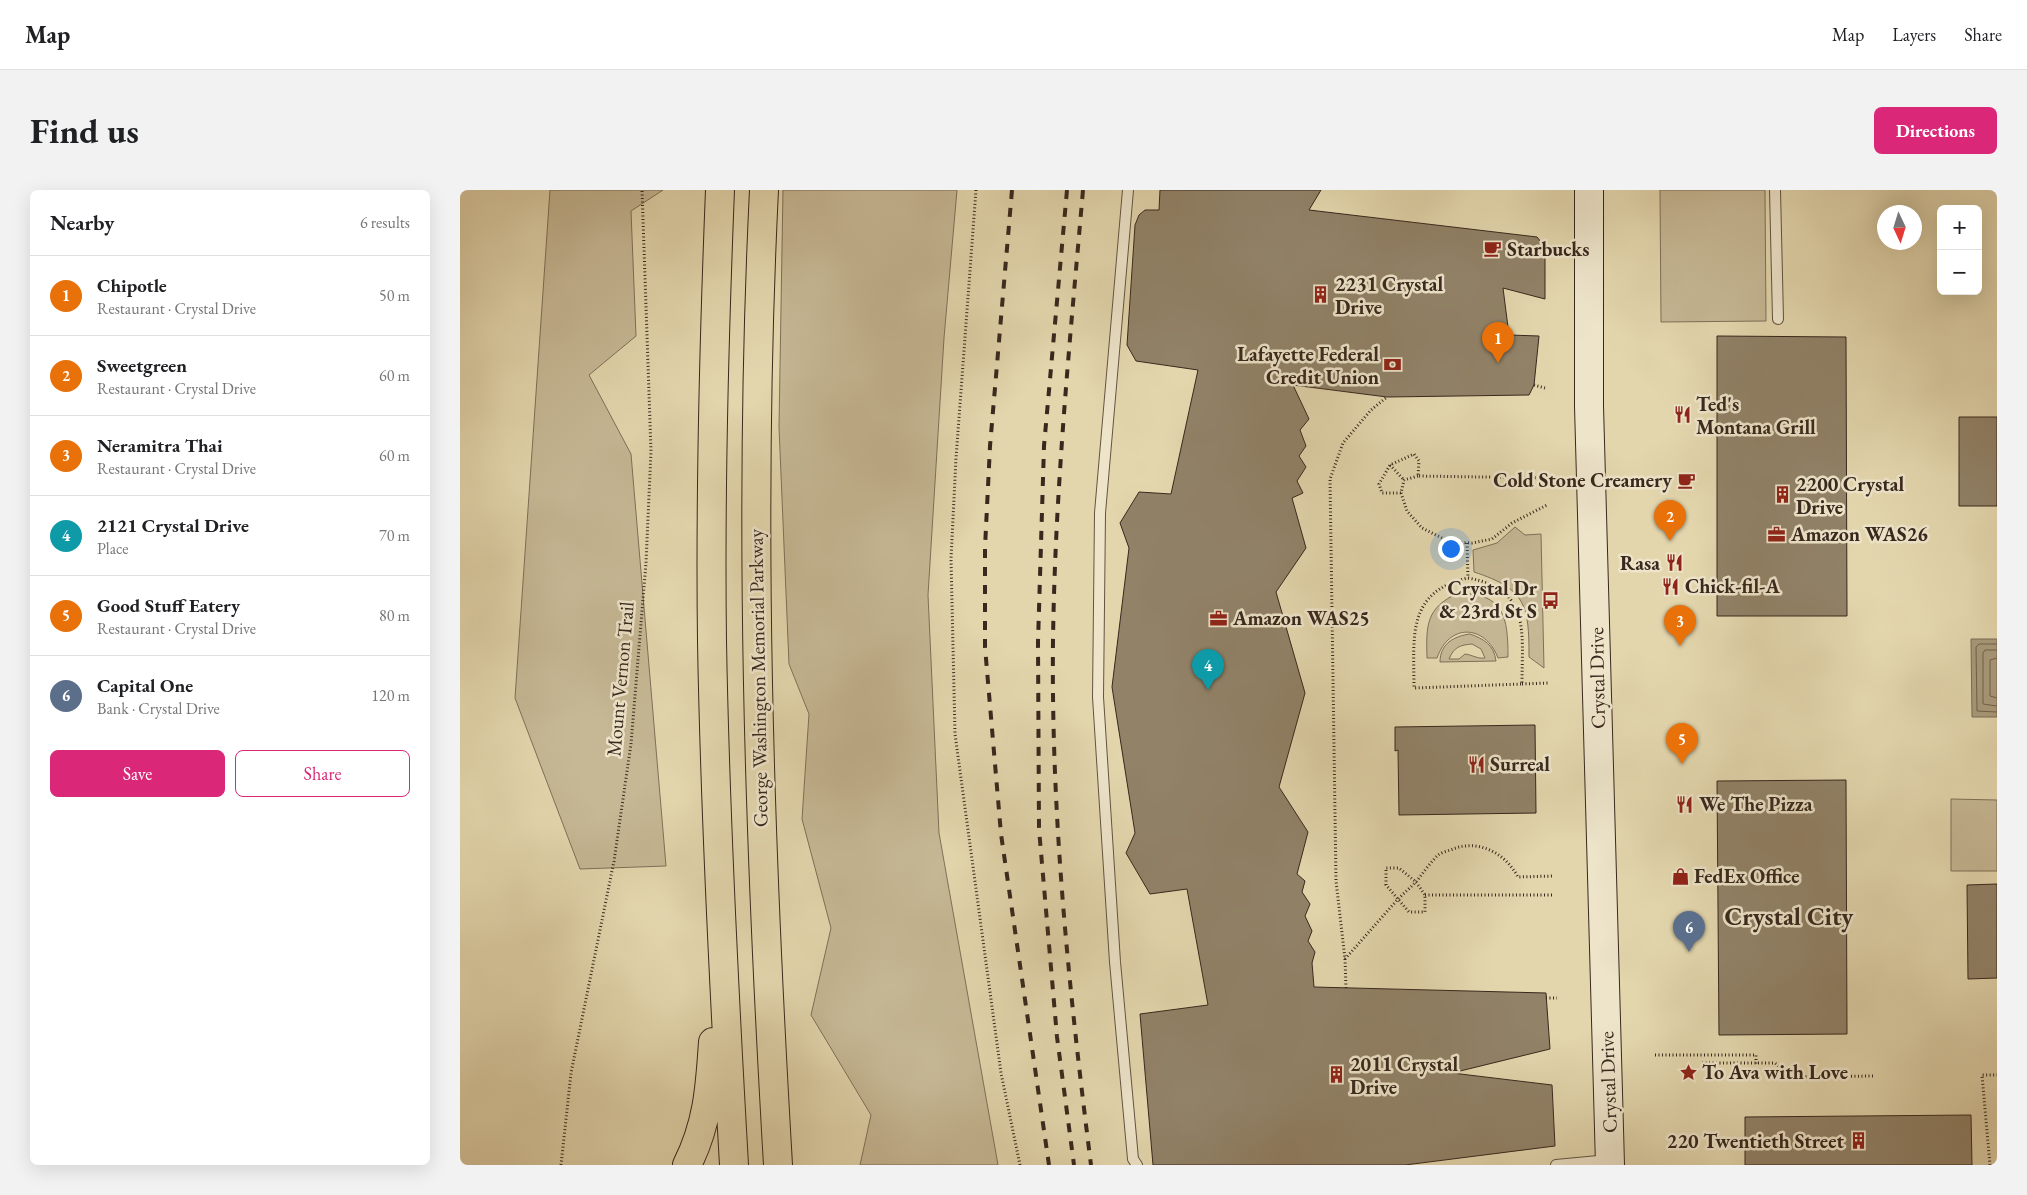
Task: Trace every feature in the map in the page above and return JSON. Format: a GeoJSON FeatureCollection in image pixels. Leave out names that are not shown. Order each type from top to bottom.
{"type":"FeatureCollection","features":[{"type":"Feature","properties":{"kind":"highway"},"geometry":{"type":"LineString","coordinates":[[720,190],[713,395],[712,541],[721,928],[734,1165]]}},
{"type":"Feature","properties":{"kind":"highway","name":"George Washington Memorial Parkway"},"geometry":{"type":"LineString","coordinates":[[764,190],[756,399],[756,690],[778,1165]]}},
{"type":"Feature","properties":{"kind":"highway"},"geometry":{"type":"LineString","coordinates":[[687,1165],[697,1146],[708,1104],[721,928]]}},
{"type":"Feature","properties":{"kind":"street","name":"Crystal Drive"},"geometry":{"type":"LineString","coordinates":[[1589,190],[1589,398],[1610,1163]]}},
{"type":"Feature","properties":{"kind":"lane"},"geometry":{"type":"LineString","coordinates":[[1128,190],[1100,513],[1098,697],[1124,1084],[1133,1159],[1137,1165]]}},
{"type":"Feature","properties":{"kind":"lane"},"geometry":{"type":"LineString","coordinates":[[1775,190],[1778,319]]}},
{"type":"Feature","properties":{"kind":"lane"},"geometry":{"type":"LineString","coordinates":[[1556,1165],[1610,1163]]}},
{"type":"Feature","properties":{"kind":"path","name":"Mount Vernon Trail"},"geometry":{"type":"LineString","coordinates":[[561,1165],[570,1073],[614,861],[631,744],[646,563],[651,451],[642,190]]}},
{"type":"Feature","properties":{"kind":"path"},"geometry":{"type":"LineString","coordinates":[[976,190],[956,458],[951,559],[955,734],[1001,1074],[1020,1165]]}},
{"type":"Feature","properties":{"kind":"path"},"geometry":{"type":"LineString","coordinates":[[1534,385],[1544,388]]}},
{"type":"Feature","properties":{"kind":"path"},"geometry":{"type":"LineString","coordinates":[[1346,988],[1345,959],[1336,881],[1330,479],[1344,443],[1371,410],[1387,397]]}},
{"type":"Feature","properties":{"kind":"path"},"geometry":{"type":"LineString","coordinates":[[1401,493],[1382,493],[1378,484],[1390,465],[1414,454],[1419,461],[1418,476]]}},
{"type":"Feature","properties":{"kind":"path"},"geometry":{"type":"LineString","coordinates":[[1390,465],[1404,480]]}},
{"type":"Feature","properties":{"kind":"path"},"geometry":{"type":"LineString","coordinates":[[1404,480],[1418,476],[1547,478]]}},
{"type":"Feature","properties":{"kind":"path"},"geometry":{"type":"LineString","coordinates":[[1404,480],[1401,493],[1407,511],[1422,528],[1450,542],[1468,543],[1492,539],[1512,523],[1547,504]]}},
{"type":"Feature","properties":{"kind":"path"},"geometry":{"type":"LineString","coordinates":[[1468,543],[1468,578]]}},
{"type":"Feature","properties":{"kind":"path"},"geometry":{"type":"LineString","coordinates":[[1522,684],[1522,628],[1517,608],[1503,590],[1486,581],[1468,578],[1451,582],[1435,592],[1422,606],[1415,622],[1414,688],[1522,684],[1548,683]]}},
{"type":"Feature","properties":{"kind":"path"},"geometry":{"type":"LineString","coordinates":[[1345,959],[1440,854],[1460,846],[1480,846],[1498,853],[1511,864],[1518,877],[1553,876]]}},
{"type":"Feature","properties":{"kind":"path"},"geometry":{"type":"LineString","coordinates":[[1386,868],[1399,868],[1416,882],[1425,895],[1425,912],[1409,912],[1386,885],[1386,868]]}},
{"type":"Feature","properties":{"kind":"path"},"geometry":{"type":"LineString","coordinates":[[1425,895],[1554,895]]}},
{"type":"Feature","properties":{"kind":"path"},"geometry":{"type":"LineString","coordinates":[[1546,998],[1557,998]]}},
{"type":"Feature","properties":{"kind":"path"},"geometry":{"type":"LineString","coordinates":[[1655,1055],[1756,1055],[1756,1064]]}},
{"type":"Feature","properties":{"kind":"path"},"geometry":{"type":"LineString","coordinates":[[1702,1062],[1775,1063],[1792,1077],[1876,1076]]}},
{"type":"Feature","properties":{"kind":"path"},"geometry":{"type":"LineString","coordinates":[[1990,1165],[1982,1075],[1997,1075]]}},
{"type":"Feature","properties":{"kind":"shaded area"},"geometry":{"type":"Polygon","coordinates":[[[550,190],[663,190],[631,211],[636,336],[589,375],[631,454],[666,866],[580,869],[515,698],[550,190]]]}},
{"type":"Feature","properties":{"kind":"shaded area"},"geometry":{"type":"Polygon","coordinates":[[[783,190],[957,190],[944,338],[928,595],[939,833],[998,1165],[860,1165],[871,1115],[811,1015],[831,928],[802,819],[809,714],[789,664],[779,427],[783,190]]]}},
{"type":"Feature","properties":{"kind":"shaded area"},"geometry":{"type":"Polygon","coordinates":[[[1660,190],[1765,190],[1766,321],[1661,322],[1660,190]]]}},
{"type":"Feature","properties":{"kind":"shaded area"},"geometry":{"type":"Polygon","coordinates":[[[1515,527],[1525,535],[1541,534],[1544,668],[1529,657],[1528,624],[1521,601],[1505,585],[1474,572],[1473,550],[1497,543],[1515,527]]]}},
{"type":"Feature","properties":{"kind":"shaded area"},"geometry":{"type":"Polygon","coordinates":[[[1458,593],[1485,597],[1500,610],[1507,630],[1508,657],[1498,658],[1485,639],[1467,632],[1450,638],[1437,658],[1427,658],[1427,636],[1430,619],[1440,605],[1458,593]]]}},
{"type":"Feature","properties":{"kind":"shaded area"},"geometry":{"type":"Polygon","coordinates":[[[1470,634],[1488,643],[1495,655],[1496,661],[1440,662],[1442,650],[1449,642],[1470,634]],[[1472,644],[1461,646],[1455,649],[1449,659],[1459,659],[1465,654],[1485,658],[1481,649],[1472,644]]]}},
{"type":"Feature","properties":{"kind":"shaded area"},"geometry":{"type":"Polygon","coordinates":[[[1951,799],[1997,800],[1997,871],[1951,871],[1951,799]]]}},
{"type":"Feature","properties":{"kind":"water"},"geometry":{"type":"Polygon","coordinates":[[[1971,639],[1997,639],[1997,717],[1972,717],[1971,639]]]}},
{"type":"Feature","properties":{"kind":"building"},"geometry":{"type":"Polygon","coordinates":[[[1160,190],[1321,190],[1309,210],[1537,237],[1545,247],[1545,299],[1503,288],[1509,335],[1539,336],[1534,385],[1529,395],[1387,397],[1293,385],[1309,419],[1300,430],[1306,446],[1299,456],[1306,467],[1297,481],[1303,493],[1292,498],[1306,548],[1276,592],[1305,693],[1279,787],[1308,832],[1297,874],[1305,881],[1302,892],[1310,904],[1305,916],[1312,931],[1308,941],[1315,952],[1312,963],[1314,987],[1546,993],[1550,1049],[1452,1073],[1552,1085],[1555,1146],[1405,1165],[1153,1165],[1140,1014],[1208,1005],[1187,889],[1150,894],[1126,853],[1135,833],[1112,687],[1129,548],[1120,523],[1139,492],[1171,494],[1198,370],[1136,361],[1127,345],[1135,225],[1139,215],[1145,210],[1159,210],[1160,190]]]}},
{"type":"Feature","properties":{"kind":"building","name":"2200 Crystal Drive"},"geometry":{"type":"Polygon","coordinates":[[[1717,336],[1846,337],[1847,616],[1717,616],[1717,336]]]}},
{"type":"Feature","properties":{"kind":"building"},"geometry":{"type":"Polygon","coordinates":[[[1959,417],[1997,417],[1997,506],[1959,506],[1959,417]]]}},
{"type":"Feature","properties":{"kind":"building"},"geometry":{"type":"Polygon","coordinates":[[[1535,725],[1536,813],[1399,815],[1398,750],[1395,751],[1395,727],[1535,725]]]}},
{"type":"Feature","properties":{"kind":"building"},"geometry":{"type":"Polygon","coordinates":[[[1846,780],[1847,1034],[1719,1035],[1717,781],[1846,780]]]}},
{"type":"Feature","properties":{"kind":"building"},"geometry":{"type":"Polygon","coordinates":[[[1997,884],[1997,978],[1968,979],[1967,885],[1997,884]]]}},
{"type":"Feature","properties":{"kind":"building","name":"220 Twentieth Street"},"geometry":{"type":"Polygon","coordinates":[[[1971,1115],[1972,1165],[1745,1165],[1745,1117],[1971,1115]]]}},
{"type":"Feature","properties":{"kind":"railway"},"geometry":{"type":"LineString","coordinates":[[1012,190],[990,446],[985,548],[985,647],[1001,834],[1049,1165]]}},
{"type":"Feature","properties":{"kind":"railway"},"geometry":{"type":"LineString","coordinates":[[1067,190],[1044,446],[1038,642],[1039,829],[1057,1037],[1074,1165]]}},
{"type":"Feature","properties":{"kind":"railway"},"geometry":{"type":"LineString","coordinates":[[1083,190],[1060,471],[1054,584],[1053,707],[1058,838],[1063,904],[1091,1165]]}},
{"type":"Feature","properties":{"kind":"place","name":"Starbucks"},"geometry":{"type":"Point","coordinates":[1493,249]}},
{"type":"Feature","properties":{"kind":"place","name":"2231 Crystal Drive"},"geometry":{"type":"Point","coordinates":[1321,295]}},
{"type":"Feature","properties":{"kind":"place","name":"Chipotle"},"geometry":{"type":"Point","coordinates":[1498,363]}},
{"type":"Feature","properties":{"kind":"place","name":"Lafayette Federal Credit Union"},"geometry":{"type":"Point","coordinates":[1393,365]}},
{"type":"Feature","properties":{"kind":"place","name":"Ted's Montana Grill"},"geometry":{"type":"Point","coordinates":[1682,415]}},
{"type":"Feature","properties":{"kind":"place","name":"Cold Stone Creamery"},"geometry":{"type":"Point","coordinates":[1686,480]}},
{"type":"Feature","properties":{"kind":"place","name":"2200 Crystal Drive"},"geometry":{"type":"Point","coordinates":[1782,495]}},
{"type":"Feature","properties":{"kind":"place","name":"Amazon WAS26"},"geometry":{"type":"Point","coordinates":[1777,534]}},
{"type":"Feature","properties":{"kind":"place","name":"Sweetgreen"},"geometry":{"type":"Point","coordinates":[1670,541]}},
{"type":"Feature","properties":{"kind":"place","name":"Rasa"},"geometry":{"type":"Point","coordinates":[1674,563]}},
{"type":"Feature","properties":{"kind":"place","name":"Chick-fil-A"},"geometry":{"type":"Point","coordinates":[1671,586]}},
{"type":"Feature","properties":{"kind":"place","name":"Crystal Dr & 23rd St S"},"geometry":{"type":"Point","coordinates":[1551,600]}},
{"type":"Feature","properties":{"kind":"place","name":"Amazon WAS25"},"geometry":{"type":"Point","coordinates":[1219,618]}},
{"type":"Feature","properties":{"kind":"place","name":"Neramitra Thai"},"geometry":{"type":"Point","coordinates":[1680,646]}},
{"type":"Feature","properties":{"kind":"place","name":"2121 Crystal Drive"},"geometry":{"type":"Point","coordinates":[1208,690]}},
{"type":"Feature","properties":{"kind":"place","name":"Surreal"},"geometry":{"type":"Point","coordinates":[1476,764]}},
{"type":"Feature","properties":{"kind":"place","name":"Good Stuff Eatery"},"geometry":{"type":"Point","coordinates":[1682,764]}},
{"type":"Feature","properties":{"kind":"place","name":"We The Pizza"},"geometry":{"type":"Point","coordinates":[1685,804]}},
{"type":"Feature","properties":{"kind":"place","name":"FedEx Office"},"geometry":{"type":"Point","coordinates":[1680,876]}},
{"type":"Feature","properties":{"kind":"place","name":"Capital One"},"geometry":{"type":"Point","coordinates":[1689,952]}},
{"type":"Feature","properties":{"kind":"place","name":"To Ava with Love"},"geometry":{"type":"Point","coordinates":[1688,1072]}},
{"type":"Feature","properties":{"kind":"place","name":"2011 Crystal Drive"},"geometry":{"type":"Point","coordinates":[1336,1075]}},
{"type":"Feature","properties":{"kind":"place","name":"220 Twentieth Street"},"geometry":{"type":"Point","coordinates":[1858,1141]}},
{"type":"Feature","properties":{"kind":"district","name":"Crystal City"},"geometry":{"type":"Point","coordinates":[1789,916]}}]}
